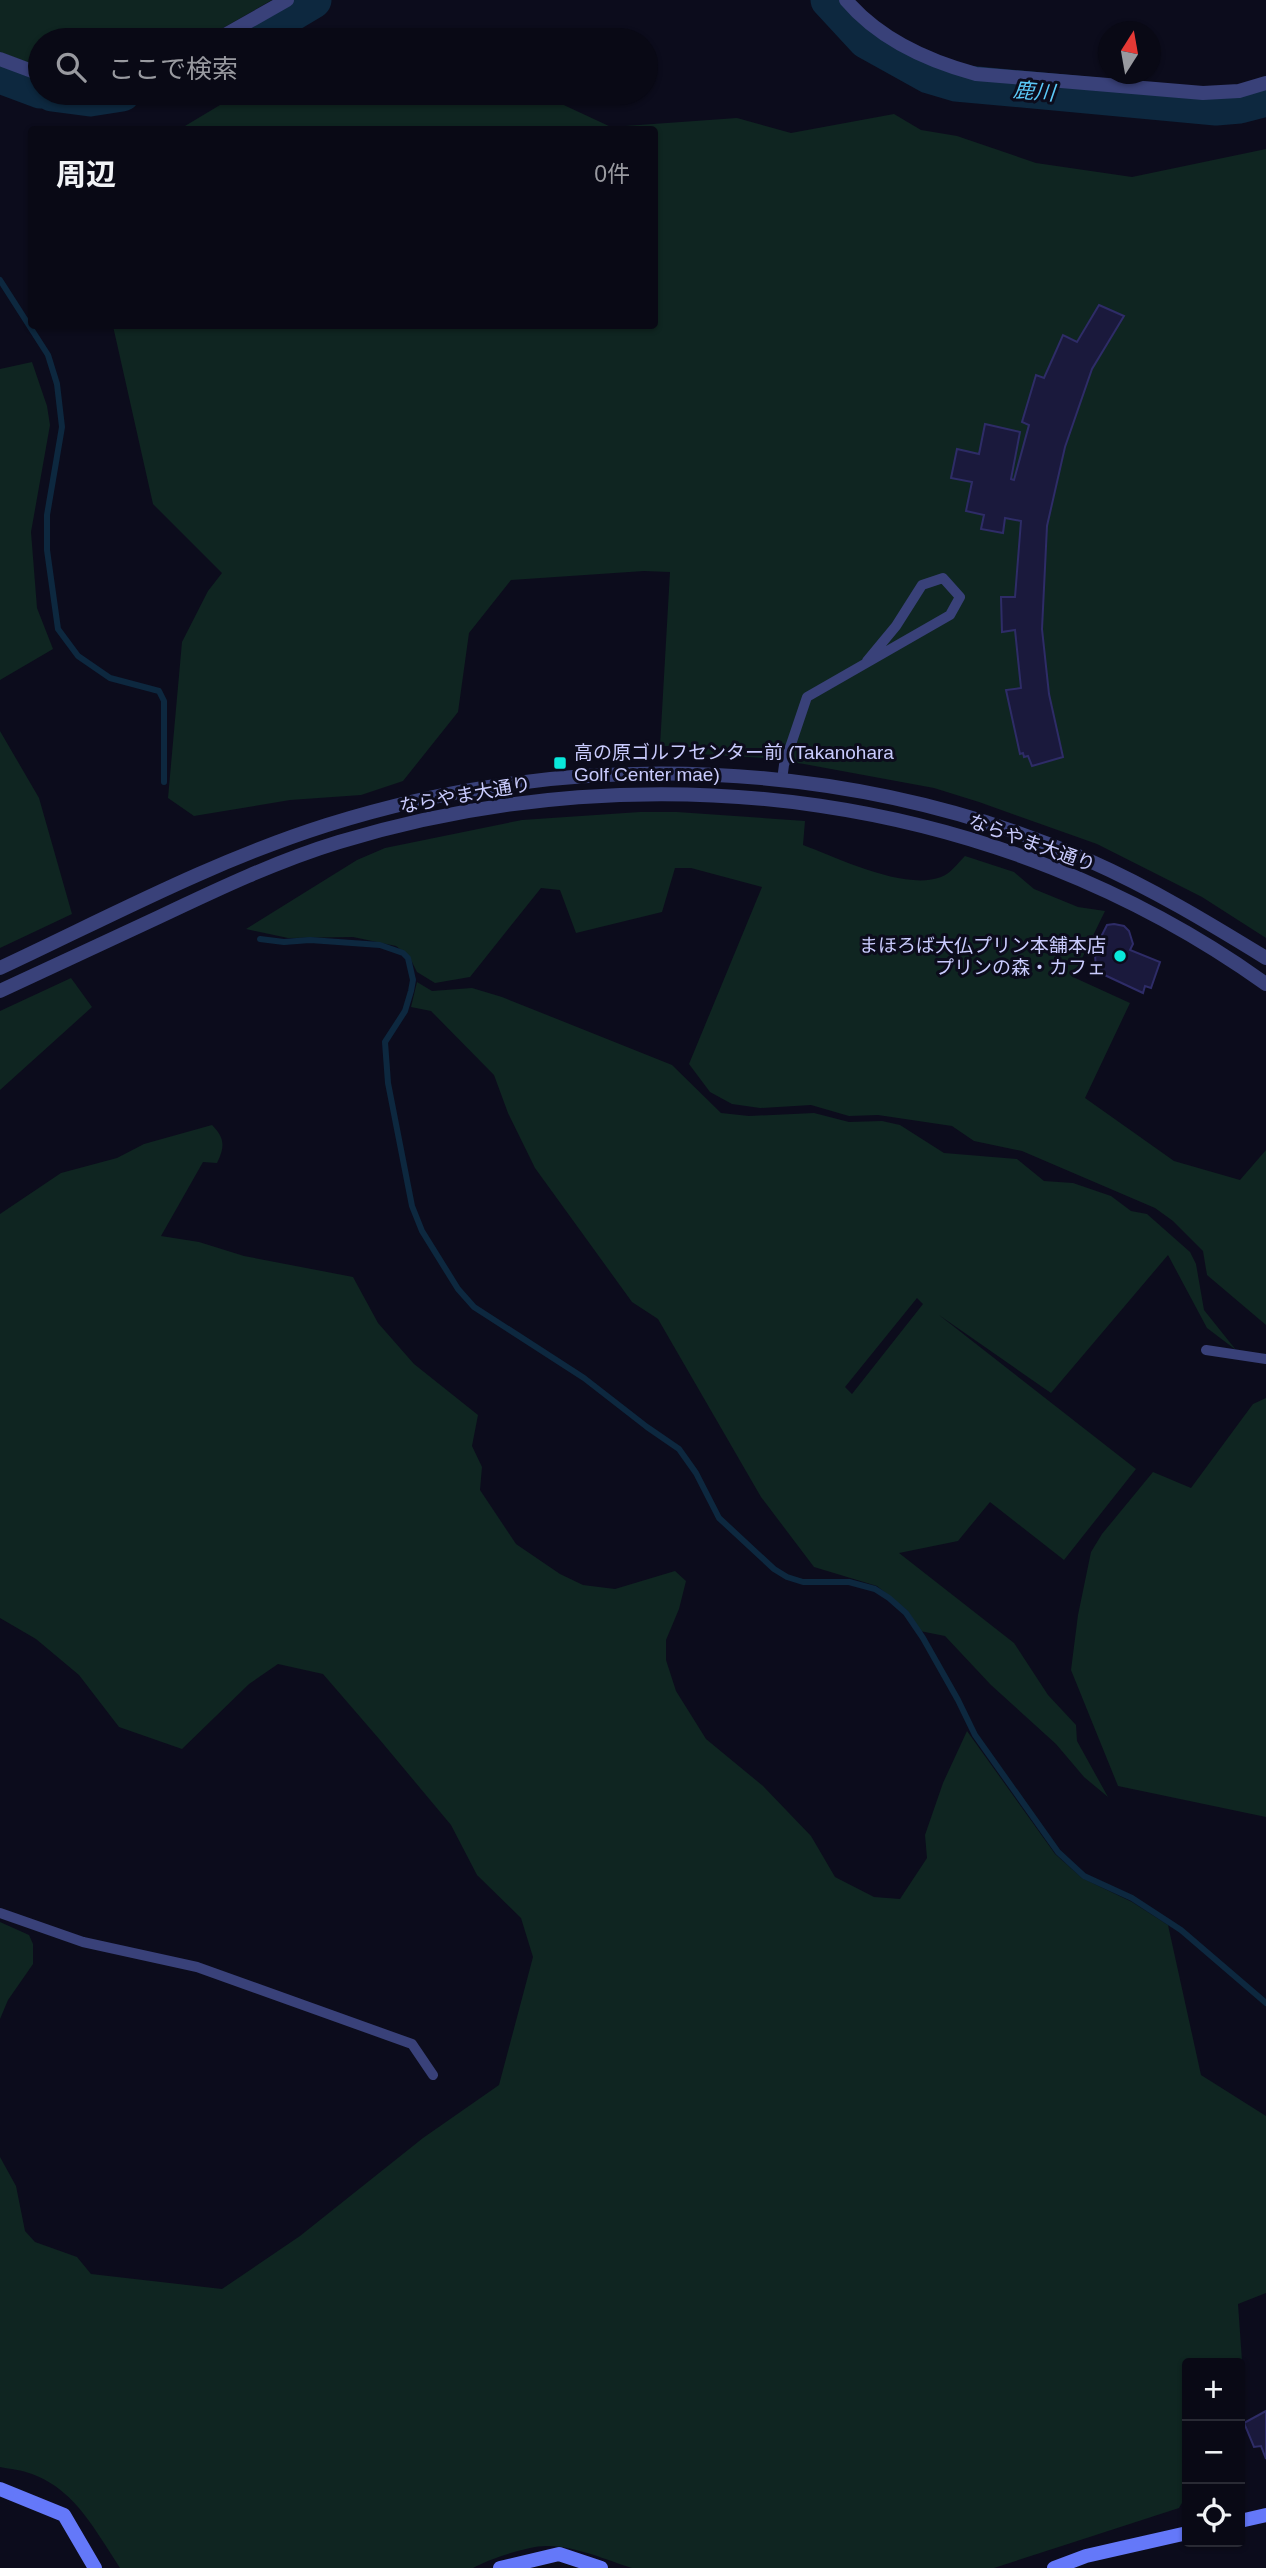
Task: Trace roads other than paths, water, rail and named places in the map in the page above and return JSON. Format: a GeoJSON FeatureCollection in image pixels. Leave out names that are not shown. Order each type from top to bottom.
{"type":"FeatureCollection","features":[{"type":"Feature","properties":{"kind":"main road"},"geometry":{"type":"LineString","coordinates":[[0,2489],[64,2515],[95,2568]]}},
{"type":"Feature","properties":{"kind":"main road"},"geometry":{"type":"LineString","coordinates":[[1245,2520],[1266,2515]]}},
{"type":"Feature","properties":{"kind":"main road"},"geometry":{"type":"LineString","coordinates":[[1054,2568],[1086,2556],[1182,2534]]}},
{"type":"Feature","properties":{"kind":"main road"},"geometry":{"type":"LineString","coordinates":[[500,2568],[559,2554],[601,2568]]}},
{"type":"Feature","properties":{"kind":"street"},"geometry":{"type":"LineString","coordinates":[[237,28],[287,0]]}},
{"type":"Feature","properties":{"kind":"street"},"geometry":{"type":"LineString","coordinates":[[846,0],[860,16],[896,41],[941,65],[976,74],[1203,93],[1239,91],[1266,83]]}},
{"type":"Feature","properties":{"kind":"street"},"geometry":{"type":"LineString","coordinates":[[0,59],[28,70]]}},
{"type":"Feature","properties":{"kind":"street","name":"ならやま大通り"},"geometry":{"type":"LineString","coordinates":[[0,968],[196,876],[267,846],[386,808],[489,786],[583,776],[698,774],[782,780],[905,800],[1000,826],[1093,862],[1189,911],[1266,958]]}},
{"type":"Feature","properties":{"kind":"street","name":"ならやま大通り"},"geometry":{"type":"LineString","coordinates":[[0,991],[275,865],[338,842],[397,826],[485,808],[634,794],[703,794],[779,799],[901,820],[1023,856],[1084,881],[1177,927],[1266,984]]}},
{"type":"Feature","properties":{"kind":"lane"},"geometry":{"type":"LineString","coordinates":[[782,780],[784,765],[807,697],[950,615],[960,597],[943,578],[922,585],[896,626],[867,661]]}},
{"type":"Feature","properties":{"kind":"lane"},"geometry":{"type":"LineString","coordinates":[[1206,1350],[1266,1359]]}},
{"type":"Feature","properties":{"kind":"lane"},"geometry":{"type":"LineString","coordinates":[[0,1913],[83,1942],[197,1967],[412,2044],[433,2075]]}},
{"type":"Feature","properties":{"kind":"waterway","name":"鹿川"},"geometry":{"type":"LineString","coordinates":[[266,28],[313,0]]}},
{"type":"Feature","properties":{"kind":"waterway","name":"鹿川"},"geometry":{"type":"LineString","coordinates":[[829,0],[866,40],[929,75],[956,83],[1216,107],[1240,105],[1266,98]]}},
{"type":"Feature","properties":{"kind":"waterway","name":"鹿川"},"geometry":{"type":"LineString","coordinates":[[0,75],[28,86]]}},
{"type":"Feature","properties":{"kind":"waterway"},"geometry":{"type":"LineString","coordinates":[[0,280],[28,324]]}},
{"type":"Feature","properties":{"kind":"waterway"},"geometry":{"type":"LineString","coordinates":[[31,329],[48,355],[57,384],[62,427],[47,515],[47,550],[58,629],[78,656],[110,678],[159,691],[164,701],[164,782]]}},
{"type":"Feature","properties":{"kind":"waterway"},"geometry":{"type":"LineString","coordinates":[[260,939],[380,945],[403,953],[408,958],[413,980],[411,991],[405,1011],[385,1042],[388,1083],[412,1206],[422,1231],[458,1289],[474,1307],[584,1378],[679,1449],[696,1473],[719,1518],[774,1569],[803,1582],[849,1582],[875,1589],[889,1598],[906,1613],[923,1638],[975,1735],[1058,1852],[1084,1876],[1132,1898],[1181,1930],[1266,2003]]}},
{"type":"Feature","properties":{"kind":"place","name":"高の原ゴルフセンター前 (Takanohara Golf Center mae)"},"geometry":{"type":"Point","coordinates":[560,763]}},
{"type":"Feature","properties":{"kind":"place","name":"まほろば大仏プリン本舗本店 プリンの森・カフェ"},"geometry":{"type":"Point","coordinates":[1120,956]}}]}
